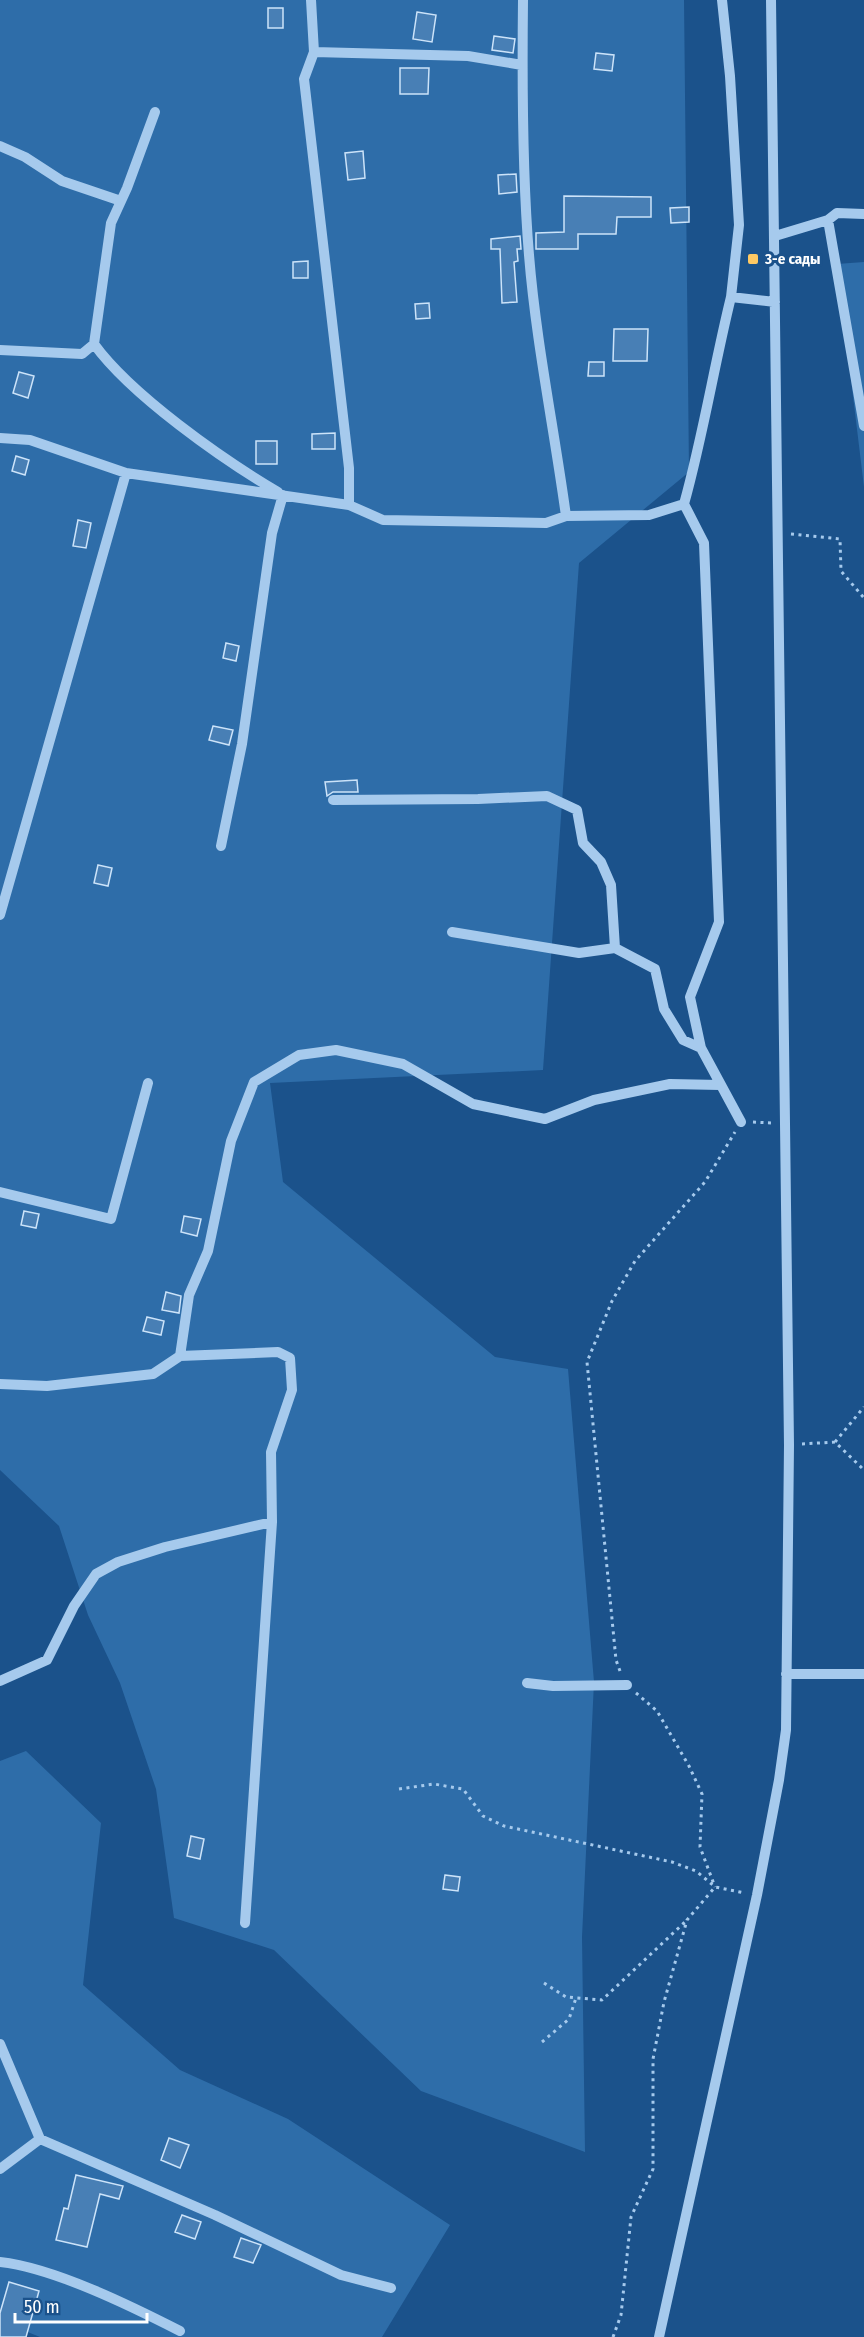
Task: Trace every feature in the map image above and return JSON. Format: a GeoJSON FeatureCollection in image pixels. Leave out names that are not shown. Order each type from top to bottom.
{"type":"FeatureCollection","features":[{"type":"Feature","properties":{"kind":"street"},"geometry":{"type":"LineString","coordinates":[[311,0],[314,52],[304,79],[349,468],[350,505]]}},
{"type":"Feature","properties":{"kind":"street"},"geometry":{"type":"LineString","coordinates":[[523,0],[522,65],[529,253],[542,374],[566,516]]}},
{"type":"Feature","properties":{"kind":"street"},"geometry":{"type":"LineString","coordinates":[[722,0],[730,76],[739,225],[731,297],[719,344],[699,447],[684,504],[704,543],[719,922],[690,997],[701,1048],[741,1122]]}},
{"type":"Feature","properties":{"kind":"street"},"geometry":{"type":"LineString","coordinates":[[659,2337],[757,1895],[786,1730],[789,1445],[771,0]]}},
{"type":"Feature","properties":{"kind":"street"},"geometry":{"type":"LineString","coordinates":[[314,52],[468,56],[522,65]]}},
{"type":"Feature","properties":{"kind":"street"},"geometry":{"type":"LineString","coordinates":[[0,350],[82,354],[94,344],[111,223],[155,112]]}},
{"type":"Feature","properties":{"kind":"street"},"geometry":{"type":"LineString","coordinates":[[0,146],[25,157],[62,181],[121,201]]}},
{"type":"Feature","properties":{"kind":"street"},"geometry":{"type":"LineString","coordinates":[[775,236],[828,220],[837,213],[864,214]]}},
{"type":"Feature","properties":{"kind":"street"},"geometry":{"type":"LineString","coordinates":[[828,220],[864,426]]}},
{"type":"Feature","properties":{"kind":"street"},"geometry":{"type":"LineString","coordinates":[[731,297],[774,302]]}},
{"type":"Feature","properties":{"kind":"street"},"geometry":{"type":"LineString","coordinates":[[94,344],[110,366],[179,424],[253,477],[283,495]]}},
{"type":"Feature","properties":{"kind":"street"},"geometry":{"type":"LineString","coordinates":[[0,438],[30,440],[126,473],[350,505],[383,520],[546,523],[566,516],[649,515],[684,504]]}},
{"type":"Feature","properties":{"kind":"street"},"geometry":{"type":"LineString","coordinates":[[0,915],[126,473]]}},
{"type":"Feature","properties":{"kind":"street"},"geometry":{"type":"LineString","coordinates":[[221,846],[242,744],[272,533],[283,495]]}},
{"type":"Feature","properties":{"kind":"street"},"geometry":{"type":"LineString","coordinates":[[333,800],[478,800],[547,796],[577,810],[584,843],[601,862],[611,885],[615,948]]}},
{"type":"Feature","properties":{"kind":"street"},"geometry":{"type":"LineString","coordinates":[[452,932],[579,953],[615,948],[655,969],[664,1009],[683,1040],[701,1048]]}},
{"type":"Feature","properties":{"kind":"street"},"geometry":{"type":"LineString","coordinates":[[180,1356],[189,1295],[208,1251],[231,1141],[254,1082],[299,1055],[336,1050],[403,1064],[473,1104],[545,1119],[594,1100],[670,1084],[720,1085]]}},
{"type":"Feature","properties":{"kind":"street"},"geometry":{"type":"LineString","coordinates":[[0,1192],[111,1219],[148,1083]]}},
{"type":"Feature","properties":{"kind":"street"},"geometry":{"type":"LineString","coordinates":[[0,1384],[47,1386],[153,1374],[180,1356],[278,1352],[290,1358],[292,1390],[271,1452],[272,1522],[245,1923]]}},
{"type":"Feature","properties":{"kind":"street"},"geometry":{"type":"LineString","coordinates":[[0,1681],[47,1660],[74,1606],[96,1574],[118,1562],[165,1547],[272,1522]]}},
{"type":"Feature","properties":{"kind":"street"},"geometry":{"type":"LineString","coordinates":[[786,1674],[864,1674]]}},
{"type":"Feature","properties":{"kind":"street"},"geometry":{"type":"LineString","coordinates":[[527,1683],[553,1686],[627,1685]]}},
{"type":"Feature","properties":{"kind":"street"},"geometry":{"type":"LineString","coordinates":[[0,2044],[40,2139],[215,2215],[341,2275],[391,2288]]}},
{"type":"Feature","properties":{"kind":"street"},"geometry":{"type":"LineString","coordinates":[[0,2169],[40,2139]]}},
{"type":"Feature","properties":{"kind":"street"},"geometry":{"type":"LineString","coordinates":[[0,2262],[33,2269],[135,2308],[180,2331]]}},
{"type":"Feature","properties":{"kind":"path"},"geometry":{"type":"LineString","coordinates":[[777,533],[840,539],[841,571],[864,598]]}},
{"type":"Feature","properties":{"kind":"path"},"geometry":{"type":"LineString","coordinates":[[715,1887],[700,1846],[702,1794],[689,1766],[657,1711],[627,1685],[616,1660],[587,1362],[612,1301],[635,1261],[705,1182],[741,1122],[784,1124]]}},
{"type":"Feature","properties":{"kind":"path"},"geometry":{"type":"LineString","coordinates":[[789,1445],[835,1442],[864,1407]]}},
{"type":"Feature","properties":{"kind":"path"},"geometry":{"type":"LineString","coordinates":[[835,1442],[864,1470]]}},
{"type":"Feature","properties":{"kind":"path"},"geometry":{"type":"LineString","coordinates":[[399,1789],[434,1784],[463,1789],[483,1816],[504,1826],[672,1862],[696,1871],[715,1887],[757,1895]]}},
{"type":"Feature","properties":{"kind":"path"},"geometry":{"type":"LineString","coordinates":[[544,1983],[566,1997],[602,2000],[687,1920],[715,1887]]}},
{"type":"Feature","properties":{"kind":"path"},"geometry":{"type":"LineString","coordinates":[[613,2337],[621,2315],[631,2217],[653,2169],[653,2059],[664,2002],[687,1920]]}},
{"type":"Feature","properties":{"kind":"path"},"geometry":{"type":"LineString","coordinates":[[542,2042],[569,2019],[576,1998]]}},
{"type":"Feature","properties":{"kind":"shaded area"},"geometry":{"type":"Polygon","coordinates":[[[0,0],[684,0],[689,472],[579,563],[543,1070],[270,1083],[283,1182],[495,1357],[568,1369],[594,1682],[582,1937],[585,2152],[421,2091],[274,1950],[174,1918],[156,1789],[120,1683],[88,1615],[59,1526],[0,1470],[0,0]]]}},
{"type":"Feature","properties":{"kind":"shaded area"},"geometry":{"type":"Polygon","coordinates":[[[864,262],[864,487],[837,264],[864,262]]]}},
{"type":"Feature","properties":{"kind":"shaded area"},"geometry":{"type":"Polygon","coordinates":[[[26,1751],[101,1823],[83,1985],[180,2070],[288,2119],[450,2225],[382,2337],[40,2337],[0,2321],[0,1761],[26,1751]]]}},
{"type":"Feature","properties":{"kind":"building"},"geometry":{"type":"Polygon","coordinates":[[[268,8],[283,8],[283,28],[268,28],[268,8]]]}},
{"type":"Feature","properties":{"kind":"building"},"geometry":{"type":"Polygon","coordinates":[[[417,12],[436,15],[432,42],[413,39],[417,12]]]}},
{"type":"Feature","properties":{"kind":"building"},"geometry":{"type":"Polygon","coordinates":[[[494,36],[515,39],[513,53],[492,50],[494,36]]]}},
{"type":"Feature","properties":{"kind":"building"},"geometry":{"type":"Polygon","coordinates":[[[596,53],[614,55],[612,71],[594,69],[596,53]]]}},
{"type":"Feature","properties":{"kind":"building"},"geometry":{"type":"Polygon","coordinates":[[[400,68],[429,68],[428,94],[400,94],[400,68]]]}},
{"type":"Feature","properties":{"kind":"building"},"geometry":{"type":"Polygon","coordinates":[[[363,151],[365,178],[348,180],[345,153],[363,151]]]}},
{"type":"Feature","properties":{"kind":"building"},"geometry":{"type":"Polygon","coordinates":[[[516,174],[517,192],[499,194],[498,175],[516,174]]]}},
{"type":"Feature","properties":{"kind":"building"},"geometry":{"type":"Polygon","coordinates":[[[564,196],[651,197],[651,217],[617,217],[616,234],[578,234],[578,249],[536,249],[536,233],[564,232],[564,196]]]}},
{"type":"Feature","properties":{"kind":"building"},"geometry":{"type":"Polygon","coordinates":[[[689,207],[689,222],[671,223],[670,208],[689,207]]]}},
{"type":"Feature","properties":{"kind":"building"},"geometry":{"type":"Polygon","coordinates":[[[520,236],[521,249],[517,249],[518,261],[514,262],[517,302],[502,303],[500,249],[491,249],[491,239],[520,236]]]}},
{"type":"Feature","properties":{"kind":"building"},"geometry":{"type":"Polygon","coordinates":[[[308,261],[308,278],[293,278],[293,262],[308,261]]]}},
{"type":"Feature","properties":{"kind":"building"},"geometry":{"type":"Polygon","coordinates":[[[429,303],[430,318],[416,319],[415,304],[429,303]]]}},
{"type":"Feature","properties":{"kind":"building"},"geometry":{"type":"Polygon","coordinates":[[[614,329],[648,329],[647,361],[613,361],[614,329]]]}},
{"type":"Feature","properties":{"kind":"building"},"geometry":{"type":"Polygon","coordinates":[[[589,362],[604,362],[604,376],[588,376],[589,362]]]}},
{"type":"Feature","properties":{"kind":"building"},"geometry":{"type":"Polygon","coordinates":[[[19,372],[34,376],[28,398],[13,393],[19,372]]]}},
{"type":"Feature","properties":{"kind":"building"},"geometry":{"type":"Polygon","coordinates":[[[335,433],[335,449],[312,449],[312,434],[335,433]]]}},
{"type":"Feature","properties":{"kind":"building"},"geometry":{"type":"Polygon","coordinates":[[[256,441],[277,441],[277,464],[256,464],[256,441]]]}},
{"type":"Feature","properties":{"kind":"building"},"geometry":{"type":"Polygon","coordinates":[[[16,456],[29,460],[25,475],[12,471],[16,456]]]}},
{"type":"Feature","properties":{"kind":"building"},"geometry":{"type":"Polygon","coordinates":[[[78,520],[91,523],[86,548],[73,546],[78,520]]]}},
{"type":"Feature","properties":{"kind":"building"},"geometry":{"type":"Polygon","coordinates":[[[226,643],[239,646],[236,661],[223,658],[226,643]]]}},
{"type":"Feature","properties":{"kind":"building"},"geometry":{"type":"Polygon","coordinates":[[[213,726],[233,730],[229,745],[209,740],[213,726]]]}},
{"type":"Feature","properties":{"kind":"building"},"geometry":{"type":"Polygon","coordinates":[[[357,780],[358,792],[333,792],[327,796],[325,782],[357,780]]]}},
{"type":"Feature","properties":{"kind":"building"},"geometry":{"type":"Polygon","coordinates":[[[98,865],[112,868],[108,886],[94,883],[98,865]]]}},
{"type":"Feature","properties":{"kind":"building"},"geometry":{"type":"Polygon","coordinates":[[[24,1211],[39,1214],[36,1228],[21,1225],[24,1211]]]}},
{"type":"Feature","properties":{"kind":"building"},"geometry":{"type":"Polygon","coordinates":[[[184,1216],[201,1219],[197,1236],[181,1232],[184,1216]]]}},
{"type":"Feature","properties":{"kind":"building"},"geometry":{"type":"Polygon","coordinates":[[[166,1292],[181,1296],[179,1313],[162,1310],[166,1292]]]}},
{"type":"Feature","properties":{"kind":"building"},"geometry":{"type":"Polygon","coordinates":[[[147,1317],[164,1321],[161,1335],[143,1331],[147,1317]]]}},
{"type":"Feature","properties":{"kind":"building"},"geometry":{"type":"Polygon","coordinates":[[[191,1836],[204,1839],[200,1859],[187,1856],[191,1836]]]}},
{"type":"Feature","properties":{"kind":"building"},"geometry":{"type":"Polygon","coordinates":[[[445,1875],[460,1877],[458,1891],[443,1889],[445,1875]]]}},
{"type":"Feature","properties":{"kind":"building"},"geometry":{"type":"Polygon","coordinates":[[[169,2138],[189,2145],[180,2168],[161,2160],[169,2138]]]}},
{"type":"Feature","properties":{"kind":"building"},"geometry":{"type":"Polygon","coordinates":[[[76,2175],[123,2186],[119,2199],[100,2194],[87,2247],[56,2240],[64,2208],[68,2209],[76,2175]]]}},
{"type":"Feature","properties":{"kind":"building"},"geometry":{"type":"Polygon","coordinates":[[[182,2215],[201,2222],[195,2239],[175,2232],[182,2215]]]}},
{"type":"Feature","properties":{"kind":"building"},"geometry":{"type":"Polygon","coordinates":[[[241,2238],[261,2245],[253,2263],[234,2257],[241,2238]]]}},
{"type":"Feature","properties":{"kind":"building"},"geometry":{"type":"Polygon","coordinates":[[[9,2282],[39,2291],[26,2337],[0,2337],[0,2313],[9,2282]]]}},
{"type":"Feature","properties":{"kind":"place","name":"3-е сады"},"geometry":{"type":"Point","coordinates":[753,259]}}]}
